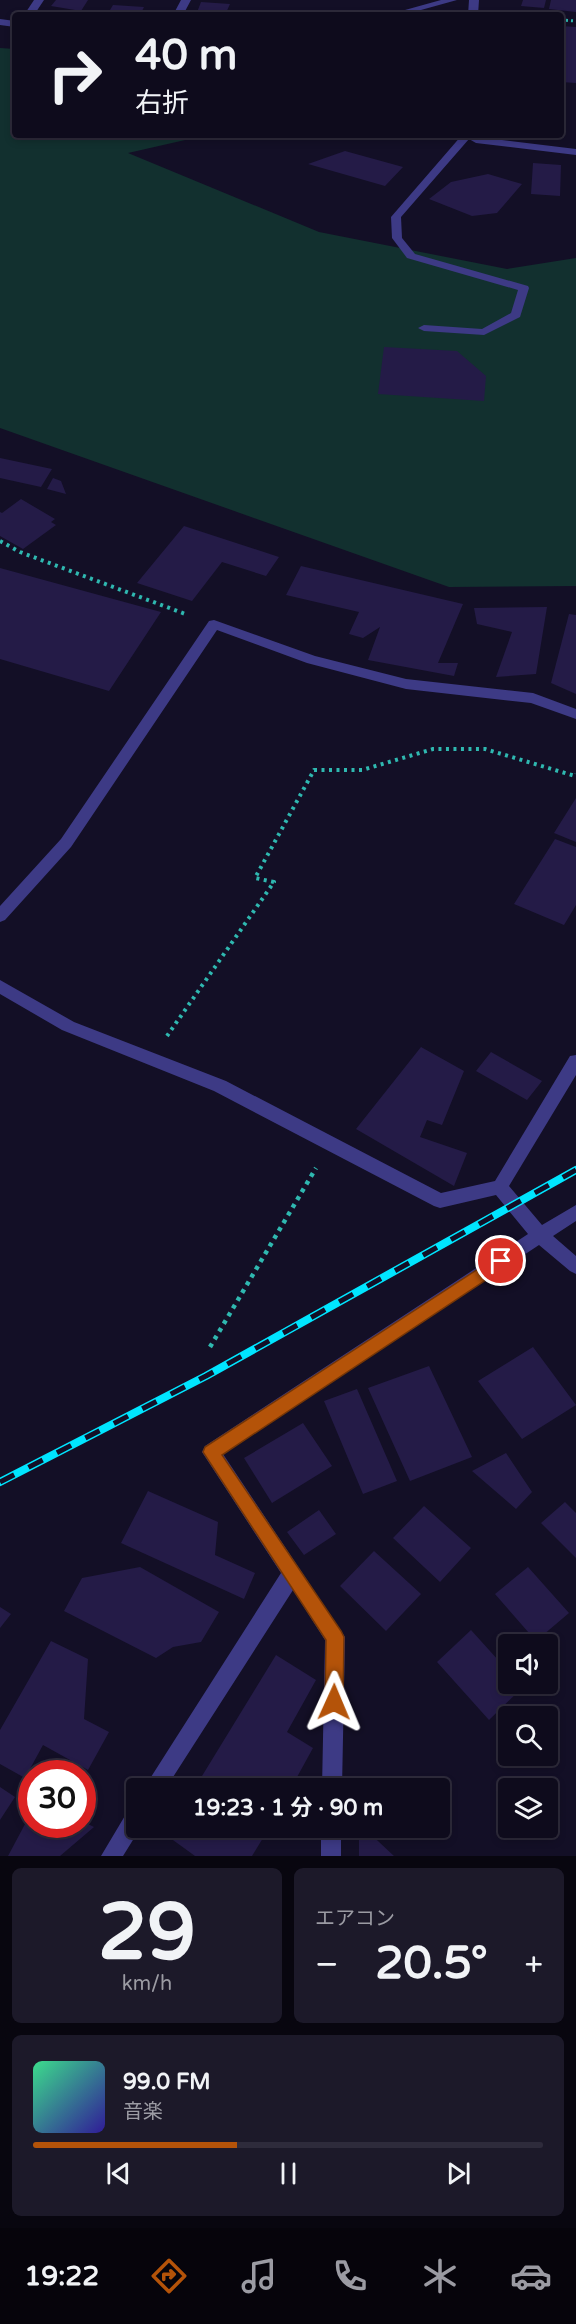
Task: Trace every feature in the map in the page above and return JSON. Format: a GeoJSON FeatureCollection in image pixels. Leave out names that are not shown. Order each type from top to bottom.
{"type":"FeatureCollection","features":[{"type":"Feature","properties":{"kind":"street"},"geometry":{"type":"LineString","coordinates":[[404,12],[452,0]]}},
{"type":"Feature","properties":{"kind":"street"},"geometry":{"type":"LineString","coordinates":[[424,328],[484,333],[516,315],[524,288],[411,256],[397,238],[396,217],[465,138]]}},
{"type":"Feature","properties":{"kind":"street"},"geometry":{"type":"LineString","coordinates":[[473,138],[576,152]]}},
{"type":"Feature","properties":{"kind":"street"},"geometry":{"type":"LineString","coordinates":[[0,916],[66,843],[214,624],[312,660],[395,681],[533,698],[576,714]]}},
{"type":"Feature","properties":{"kind":"street"},"geometry":{"type":"LineString","coordinates":[[0,986],[68,1026],[220,1086],[440,1201],[501,1187],[576,1061]]}},
{"type":"Feature","properties":{"kind":"street"},"geometry":{"type":"LineString","coordinates":[[501,1187],[540,1236],[576,1266]]}},
{"type":"Feature","properties":{"kind":"street"},"geometry":{"type":"LineString","coordinates":[[332,1778],[335,1637],[211,1452],[576,1212]]}},
{"type":"Feature","properties":{"kind":"street"},"geometry":{"type":"LineString","coordinates":[[160,1778],[292,1574]]}},
{"type":"Feature","properties":{"kind":"street"},"geometry":{"type":"LineString","coordinates":[[111,1856],[126,1832]]}},
{"type":"Feature","properties":{"kind":"street"},"geometry":{"type":"LineString","coordinates":[[331,1838],[331,1856]]}},
{"type":"Feature","properties":{"kind":"path"},"geometry":{"type":"LineString","coordinates":[[0,541],[20,552],[214,624]]}},
{"type":"Feature","properties":{"kind":"path"},"geometry":{"type":"LineString","coordinates":[[152,1059],[274,882],[255,878],[314,770],[362,770],[433,750],[485,749],[575,776],[576,774]]}},
{"type":"Feature","properties":{"kind":"path"},"geometry":{"type":"LineString","coordinates":[[210,1347],[331,1144]]}},
{"type":"Feature","properties":{"kind":"green space"},"geometry":{"type":"Polygon","coordinates":[[[0,48],[12,49],[12,138],[194,138],[128,153],[319,232],[507,269],[576,258],[576,586],[449,587],[0,428],[0,48]]]}},
{"type":"Feature","properties":{"kind":"building"},"geometry":{"type":"Polygon","coordinates":[[[56,0],[88,0],[81,11],[51,6],[56,0]]]}},
{"type":"Feature","properties":{"kind":"building"},"geometry":{"type":"Polygon","coordinates":[[[523,0],[546,0],[544,8],[521,6],[523,0]]]}},
{"type":"Feature","properties":{"kind":"building"},"geometry":{"type":"Polygon","coordinates":[[[551,0],[576,0],[576,12],[549,9],[551,0]]]}},
{"type":"Feature","properties":{"kind":"building"},"geometry":{"type":"Polygon","coordinates":[[[201,2],[230,4],[226,12],[197,12],[201,2]]]}},
{"type":"Feature","properties":{"kind":"building"},"geometry":{"type":"Polygon","coordinates":[[[113,5],[144,7],[142,12],[109,12],[113,5]]]}},
{"type":"Feature","properties":{"kind":"building"},"geometry":{"type":"Polygon","coordinates":[[[564,26],[576,27],[576,83],[564,82],[564,26]]]}},
{"type":"Feature","properties":{"kind":"building"},"geometry":{"type":"Polygon","coordinates":[[[487,138],[540,138],[540,140],[487,138]]]}},
{"type":"Feature","properties":{"kind":"building"},"geometry":{"type":"Polygon","coordinates":[[[345,151],[403,167],[385,186],[308,164],[345,151]]]}},
{"type":"Feature","properties":{"kind":"building"},"geometry":{"type":"Polygon","coordinates":[[[533,163],[561,165],[560,196],[531,194],[533,163]]]}},
{"type":"Feature","properties":{"kind":"building"},"geometry":{"type":"Polygon","coordinates":[[[488,174],[522,184],[497,213],[472,216],[429,199],[451,182],[488,174]]]}},
{"type":"Feature","properties":{"kind":"building"},"geometry":{"type":"Polygon","coordinates":[[[384,347],[457,351],[486,376],[484,401],[378,394],[384,347]]]}},
{"type":"Feature","properties":{"kind":"building"},"geometry":{"type":"Polygon","coordinates":[[[0,458],[52,469],[41,487],[0,478],[0,458]]]}},
{"type":"Feature","properties":{"kind":"building"},"geometry":{"type":"Polygon","coordinates":[[[53,478],[61,481],[66,494],[47,489],[53,478]]]}},
{"type":"Feature","properties":{"kind":"building"},"geometry":{"type":"Polygon","coordinates":[[[21,499],[55,519],[51,522],[56,525],[23,549],[0,536],[0,512],[2,513],[21,499]]]}},
{"type":"Feature","properties":{"kind":"building"},"geometry":{"type":"Polygon","coordinates":[[[184,526],[279,557],[266,576],[222,562],[192,601],[137,583],[184,526]]]}},
{"type":"Feature","properties":{"kind":"building"},"geometry":{"type":"Polygon","coordinates":[[[301,566],[463,604],[438,663],[458,663],[454,676],[368,660],[380,627],[363,638],[349,634],[359,612],[286,595],[301,566]]]}},
{"type":"Feature","properties":{"kind":"building"},"geometry":{"type":"Polygon","coordinates":[[[0,568],[161,612],[109,691],[0,659],[0,568]]]}},
{"type":"Feature","properties":{"kind":"building"},"geometry":{"type":"Polygon","coordinates":[[[547,607],[536,674],[496,677],[512,632],[477,624],[474,608],[547,607]]]}},
{"type":"Feature","properties":{"kind":"building"},"geometry":{"type":"Polygon","coordinates":[[[569,614],[576,615],[576,694],[551,683],[569,614]]]}},
{"type":"Feature","properties":{"kind":"building"},"geometry":{"type":"Polygon","coordinates":[[[576,798],[576,842],[554,833],[576,798]]]}},
{"type":"Feature","properties":{"kind":"building"},"geometry":{"type":"Polygon","coordinates":[[[555,839],[576,847],[576,905],[564,925],[514,904],[555,839]]]}},
{"type":"Feature","properties":{"kind":"building"},"geometry":{"type":"Polygon","coordinates":[[[421,1047],[464,1071],[442,1125],[427,1120],[420,1137],[467,1153],[454,1186],[356,1129],[421,1047]]]}},
{"type":"Feature","properties":{"kind":"building"},"geometry":{"type":"Polygon","coordinates":[[[491,1052],[542,1081],[527,1100],[476,1071],[491,1052]]]}},
{"type":"Feature","properties":{"kind":"building"},"geometry":{"type":"Polygon","coordinates":[[[533,1347],[576,1405],[522,1439],[478,1381],[533,1347]]]}},
{"type":"Feature","properties":{"kind":"building"},"geometry":{"type":"Polygon","coordinates":[[[429,1366],[472,1457],[410,1481],[368,1388],[429,1366]]]}},
{"type":"Feature","properties":{"kind":"building"},"geometry":{"type":"Polygon","coordinates":[[[357,1389],[397,1481],[363,1494],[324,1401],[357,1389]]]}},
{"type":"Feature","properties":{"kind":"building"},"geometry":{"type":"Polygon","coordinates":[[[303,1423],[332,1466],[272,1503],[244,1458],[303,1423]]]}},
{"type":"Feature","properties":{"kind":"building"},"geometry":{"type":"Polygon","coordinates":[[[506,1453],[532,1492],[516,1509],[472,1471],[506,1453]]]}},
{"type":"Feature","properties":{"kind":"building"},"geometry":{"type":"Polygon","coordinates":[[[148,1491],[218,1522],[215,1555],[255,1573],[244,1599],[121,1543],[148,1491]]]}},
{"type":"Feature","properties":{"kind":"building"},"geometry":{"type":"Polygon","coordinates":[[[565,1502],[576,1513],[576,1558],[541,1523],[565,1502]]]}},
{"type":"Feature","properties":{"kind":"building"},"geometry":{"type":"Polygon","coordinates":[[[424,1506],[471,1548],[440,1582],[393,1538],[424,1506]]]}},
{"type":"Feature","properties":{"kind":"building"},"geometry":{"type":"Polygon","coordinates":[[[319,1510],[336,1534],[304,1555],[287,1532],[319,1510]]]}},
{"type":"Feature","properties":{"kind":"building"},"geometry":{"type":"Polygon","coordinates":[[[374,1551],[421,1594],[386,1631],[340,1586],[374,1551]]]}},
{"type":"Feature","properties":{"kind":"building"},"geometry":{"type":"Polygon","coordinates":[[[140,1567],[219,1612],[201,1642],[173,1647],[156,1658],[64,1611],[82,1578],[140,1567]]]}},
{"type":"Feature","properties":{"kind":"building"},"geometry":{"type":"Polygon","coordinates":[[[528,1567],[569,1613],[544,1634],[530,1634],[495,1594],[528,1567]]]}},
{"type":"Feature","properties":{"kind":"building"},"geometry":{"type":"Polygon","coordinates":[[[0,1607],[11,1614],[0,1628],[0,1607]]]}},
{"type":"Feature","properties":{"kind":"building"},"geometry":{"type":"Polygon","coordinates":[[[471,1630],[498,1660],[498,1694],[516,1694],[503,1706],[498,1706],[498,1711],[489,1720],[437,1662],[471,1630]]]}},
{"type":"Feature","properties":{"kind":"building"},"geometry":{"type":"Polygon","coordinates":[[[51,1641],[88,1659],[84,1719],[109,1732],[94,1760],[70,1760],[43,1745],[35,1760],[18,1760],[18,1774],[0,1764],[0,1730],[51,1641]]]}},
{"type":"Feature","properties":{"kind":"building"},"geometry":{"type":"Polygon","coordinates":[[[276,1655],[316,1680],[287,1732],[313,1748],[296,1778],[198,1778],[202,1776],[276,1655]]]}},
{"type":"Feature","properties":{"kind":"building"},"geometry":{"type":"Polygon","coordinates":[[[0,1787],[15,1797],[0,1820],[0,1787]]]}},
{"type":"Feature","properties":{"kind":"building"},"geometry":{"type":"Polygon","coordinates":[[[18,1837],[81,1838],[60,1856],[8,1856],[18,1837]]]}},
{"type":"Feature","properties":{"kind":"building"},"geometry":{"type":"Polygon","coordinates":[[[170,1838],[263,1838],[252,1856],[195,1856],[170,1838]]]}},
{"type":"Feature","properties":{"kind":"building"},"geometry":{"type":"Polygon","coordinates":[[[359,1838],[375,1838],[394,1856],[359,1856],[359,1838]]]}},
{"type":"Feature","properties":{"kind":"railway"},"geometry":{"type":"LineString","coordinates":[[0,1482],[206,1376],[576,1170]]}},
{"type":"Feature","properties":{"kind":"route"},"geometry":{"type":"LineString","coordinates":[[334,1702],[335,1637],[211,1452],[501,1261]]}}]}
